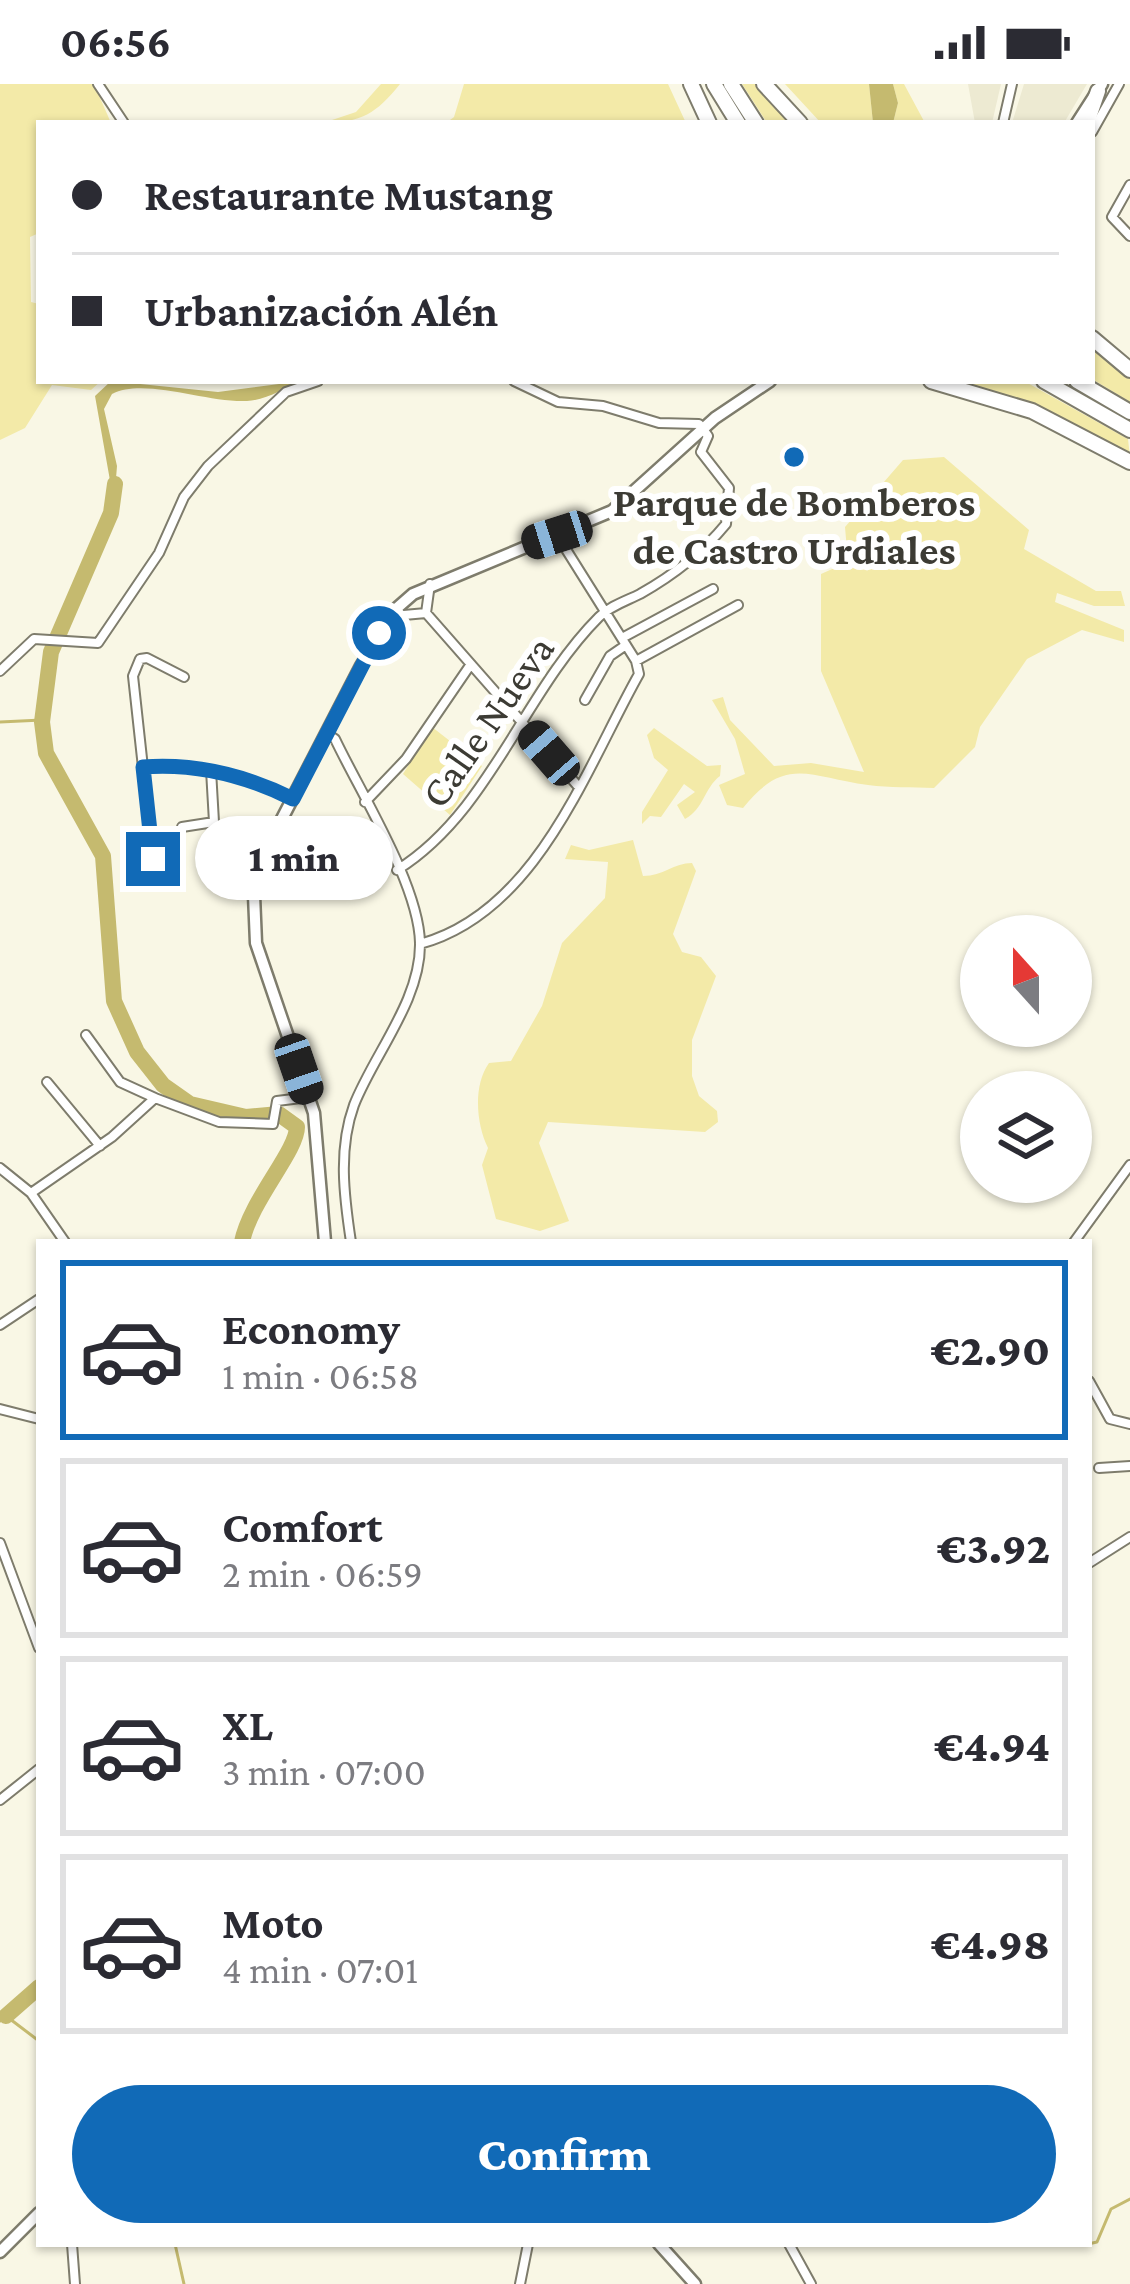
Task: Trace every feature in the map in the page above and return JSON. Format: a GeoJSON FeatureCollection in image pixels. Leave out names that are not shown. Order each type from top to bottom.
{"type":"FeatureCollection","features":[{"type":"Feature","properties":{"kind":"highway"},"geometry":{"type":"LineString","coordinates":[[691,84],[708,120]]}},
{"type":"Feature","properties":{"kind":"highway"},"geometry":{"type":"LineString","coordinates":[[714,84],[736,120]]}},
{"type":"Feature","properties":{"kind":"highway"},"geometry":{"type":"LineString","coordinates":[[731,84],[754,120]]}},
{"type":"Feature","properties":{"kind":"highway"},"geometry":{"type":"LineString","coordinates":[[764,84],[797,120]]}},
{"type":"Feature","properties":{"kind":"highway"},"geometry":{"type":"LineString","coordinates":[[1088,120],[1100,88]]}},
{"type":"Feature","properties":{"kind":"highway"},"geometry":{"type":"LineString","coordinates":[[1095,341],[1130,370]]}},
{"type":"Feature","properties":{"kind":"highway"},"geometry":{"type":"LineString","coordinates":[[941,384],[1032,411],[1130,462]]}},
{"type":"Feature","properties":{"kind":"highway"},"geometry":{"type":"LineString","coordinates":[[1049,384],[1130,430]]}},
{"type":"Feature","properties":{"kind":"highway"},"geometry":{"type":"LineString","coordinates":[[1082,384],[1130,412]]}},
{"type":"Feature","properties":{"kind":"street"},"geometry":{"type":"LineString","coordinates":[[98,84],[122,120]]}},
{"type":"Feature","properties":{"kind":"street"},"geometry":{"type":"LineString","coordinates":[[1004,120],[1012,84]]}},
{"type":"Feature","properties":{"kind":"street"},"geometry":{"type":"LineString","coordinates":[[1095,128],[1119,84]]}},
{"type":"Feature","properties":{"kind":"street"},"geometry":{"type":"LineString","coordinates":[[1079,120],[1100,88]]}},
{"type":"Feature","properties":{"kind":"street"},"geometry":{"type":"LineString","coordinates":[[1130,185],[1112,218],[1130,236]]}},
{"type":"Feature","properties":{"kind":"street"},"geometry":{"type":"LineString","coordinates":[[0,670],[34,639],[98,643],[159,553],[184,496],[208,466],[272,403],[312,384]]}},
{"type":"Feature","properties":{"kind":"street"},"geometry":{"type":"LineString","coordinates":[[520,384],[558,402],[704,427]]}},
{"type":"Feature","properties":{"kind":"street"},"geometry":{"type":"LineString","coordinates":[[325,1239],[320,1147],[309,1097],[256,943],[252,912],[263,861],[326,733],[392,616],[430,584],[622,505],[704,427],[766,384]]}},
{"type":"Feature","properties":{"kind":"street"},"geometry":{"type":"LineString","coordinates":[[681,450],[701,452],[708,442],[704,427]]}},
{"type":"Feature","properties":{"kind":"street","name":"Calle Nueva"},"geometry":{"type":"LineString","coordinates":[[397,870],[442,837],[461,814],[520,721],[604,612],[686,564],[726,524],[730,488],[701,452]]}},
{"type":"Feature","properties":{"kind":"street"},"geometry":{"type":"LineString","coordinates":[[420,944],[496,904],[541,849],[639,674],[636,661],[557,535]]}},
{"type":"Feature","properties":{"kind":"street"},"geometry":{"type":"LineString","coordinates":[[430,584],[426,613],[577,785]]}},
{"type":"Feature","properties":{"kind":"street"},"geometry":{"type":"LineString","coordinates":[[585,700],[610,656],[624,642],[713,589]]}},
{"type":"Feature","properties":{"kind":"street"},"geometry":{"type":"LineString","coordinates":[[636,661],[738,605]]}},
{"type":"Feature","properties":{"kind":"street"},"geometry":{"type":"LineString","coordinates":[[392,616],[426,613]]}},
{"type":"Feature","properties":{"kind":"street"},"geometry":{"type":"LineString","coordinates":[[153,859],[133,676],[140,659],[184,677]]}},
{"type":"Feature","properties":{"kind":"street"},"geometry":{"type":"LineString","coordinates":[[364,802],[399,768],[471,664]]}},
{"type":"Feature","properties":{"kind":"street"},"geometry":{"type":"LineString","coordinates":[[326,733],[334,739],[397,870],[420,944],[408,992],[353,1108],[346,1134],[344,1174],[351,1239]]}},
{"type":"Feature","properties":{"kind":"street"},"geometry":{"type":"LineString","coordinates":[[143,767],[211,770],[255,780],[293,799]]}},
{"type":"Feature","properties":{"kind":"street"},"geometry":{"type":"LineString","coordinates":[[182,827],[214,822],[211,770]]}},
{"type":"Feature","properties":{"kind":"street"},"geometry":{"type":"LineString","coordinates":[[86,1036],[119,1082],[219,1123],[272,1124],[277,1101],[309,1097]]}},
{"type":"Feature","properties":{"kind":"street"},"geometry":{"type":"LineString","coordinates":[[46,1082],[100,1145]]}},
{"type":"Feature","properties":{"kind":"street"},"geometry":{"type":"LineString","coordinates":[[31,1193],[100,1145],[155,1098]]}},
{"type":"Feature","properties":{"kind":"street"},"geometry":{"type":"LineString","coordinates":[[1076,1239],[1130,1166]]}},
{"type":"Feature","properties":{"kind":"street"},"geometry":{"type":"LineString","coordinates":[[0,1168],[31,1193],[63,1239]]}},
{"type":"Feature","properties":{"kind":"street"},"geometry":{"type":"LineString","coordinates":[[0,1325],[36,1301]]}},
{"type":"Feature","properties":{"kind":"street"},"geometry":{"type":"LineString","coordinates":[[1092,1386],[1110,1419],[1130,1424]]}},
{"type":"Feature","properties":{"kind":"street"},"geometry":{"type":"LineString","coordinates":[[0,1409],[36,1417]]}},
{"type":"Feature","properties":{"kind":"street"},"geometry":{"type":"LineString","coordinates":[[1100,1468],[1130,1466]]}},
{"type":"Feature","properties":{"kind":"street"},"geometry":{"type":"LineString","coordinates":[[1092,1558],[1130,1537]]}},
{"type":"Feature","properties":{"kind":"street"},"geometry":{"type":"LineString","coordinates":[[0,1543],[36,1640]]}},
{"type":"Feature","properties":{"kind":"street"},"geometry":{"type":"LineString","coordinates":[[0,1800],[36,1771]]}},
{"type":"Feature","properties":{"kind":"street"},"geometry":{"type":"LineString","coordinates":[[0,2252],[36,2215]]}},
{"type":"Feature","properties":{"kind":"street"},"geometry":{"type":"LineString","coordinates":[[72,2247],[75,2284]]}},
{"type":"Feature","properties":{"kind":"street"},"geometry":{"type":"LineString","coordinates":[[520,2284],[527,2247]]}},
{"type":"Feature","properties":{"kind":"street"},"geometry":{"type":"LineString","coordinates":[[662,2247],[694,2284]]}},
{"type":"Feature","properties":{"kind":"street"},"geometry":{"type":"LineString","coordinates":[[791,2247],[811,2284]]}},
{"type":"Feature","properties":{"kind":"shaded area"},"geometry":{"type":"Polygon","coordinates":[[[0,84],[94,84],[110,120],[36,120],[36,234],[30,237],[36,384],[98,384],[91,390],[52,385],[25,428],[0,440],[0,84]]]}},
{"type":"Feature","properties":{"kind":"shaded area"},"geometry":{"type":"Polygon","coordinates":[[[381,84],[400,84],[367,114],[332,120],[356,112],[381,84]]]}},
{"type":"Feature","properties":{"kind":"shaded area"},"geometry":{"type":"Polygon","coordinates":[[[464,84],[668,84],[685,120],[450,120],[464,84]]]}},
{"type":"Feature","properties":{"kind":"shaded area"},"geometry":{"type":"Polygon","coordinates":[[[742,84],[757,84],[788,120],[765,120],[742,84]]]}},
{"type":"Feature","properties":{"kind":"shaded area"},"geometry":{"type":"Polygon","coordinates":[[[785,84],[869,84],[873,120],[818,120],[785,84]]]}},
{"type":"Feature","properties":{"kind":"shaded area"},"geometry":{"type":"Polygon","coordinates":[[[869,84],[893,84],[898,103],[894,120],[873,120],[869,84]]]}},
{"type":"Feature","properties":{"kind":"shaded area"},"geometry":{"type":"Polygon","coordinates":[[[893,84],[904,84],[923,120],[894,120],[898,103],[893,84]]]}},
{"type":"Feature","properties":{"kind":"shaded area"},"geometry":{"type":"Polygon","coordinates":[[[968,84],[1001,84],[993,120],[974,120],[968,84]]]}},
{"type":"Feature","properties":{"kind":"shaded area"},"geometry":{"type":"Polygon","coordinates":[[[1024,84],[1087,84],[1066,120],[1013,120],[1024,84]]]}},
{"type":"Feature","properties":{"kind":"shaded area"},"geometry":{"type":"Polygon","coordinates":[[[1095,346],[1130,374],[1130,402],[1095,381],[1095,346]]]}},
{"type":"Feature","properties":{"kind":"shaded area"},"geometry":{"type":"Polygon","coordinates":[[[108,384],[218,392],[295,384],[247,401],[141,388],[112,394],[104,409],[117,466],[114,503],[95,396],[108,384]]]}},
{"type":"Feature","properties":{"kind":"shaded area"},"geometry":{"type":"Polygon","coordinates":[[[956,384],[1029,384],[1128,439],[1130,457],[1023,402],[956,384]]]}},
{"type":"Feature","properties":{"kind":"shaded area"},"geometry":{"type":"Polygon","coordinates":[[[944,457],[1029,530],[1024,549],[1096,591],[1121,591],[1125,606],[1094,606],[1057,593],[1055,602],[1124,630],[1124,642],[1082,630],[1027,659],[980,727],[975,747],[934,788],[786,775],[758,791],[743,808],[727,805],[719,785],[745,774],[735,739],[712,700],[723,697],[730,720],[774,766],[811,763],[864,772],[821,671],[821,574],[848,562],[845,527],[903,460],[944,457]]]}},
{"type":"Feature","properties":{"kind":"shaded area"},"geometry":{"type":"Polygon","coordinates":[[[432,727],[482,766],[450,815],[403,774],[432,727]]]}},
{"type":"Feature","properties":{"kind":"shaded area"},"geometry":{"type":"Polygon","coordinates":[[[654,728],[707,766],[721,765],[720,776],[685,819],[677,805],[695,792],[684,784],[661,817],[650,816],[642,824],[642,812],[668,770],[654,758],[647,735],[654,728]]]}},
{"type":"Feature","properties":{"kind":"shaded area"},"geometry":{"type":"Polygon","coordinates":[[[633,840],[643,876],[692,863],[696,871],[673,934],[682,952],[701,957],[716,976],[692,1040],[692,1076],[699,1096],[717,1111],[718,1122],[705,1132],[548,1122],[539,1143],[569,1221],[540,1231],[496,1219],[482,1165],[488,1148],[478,1105],[480,1082],[489,1063],[511,1061],[542,1006],[562,943],[605,898],[608,862],[565,859],[571,845],[589,850],[633,840]]]}},
{"type":"Feature","properties":{"kind":"waterway"},"geometry":{"type":"LineString","coordinates":[[115,484],[111,513],[51,652],[42,722],[46,753],[103,856],[114,1001],[137,1052],[163,1085],[190,1104],[246,1117],[279,1114],[297,1127],[243,1239]]}},
{"type":"Feature","properties":{"kind":"waterway"},"geometry":{"type":"LineString","coordinates":[[0,722],[42,720]]}},
{"type":"Feature","properties":{"kind":"waterway"},"geometry":{"type":"LineString","coordinates":[[6,2016],[36,1990]]}},
{"type":"Feature","properties":{"kind":"waterway"},"geometry":{"type":"LineString","coordinates":[[0,2021],[6,2016],[36,2039]]}},
{"type":"Feature","properties":{"kind":"waterway"},"geometry":{"type":"LineString","coordinates":[[1092,2243],[1097,2242],[1111,2209],[1130,2199]]}},
{"type":"Feature","properties":{"kind":"waterway"},"geometry":{"type":"LineString","coordinates":[[176,2247],[184,2284]]}},
{"type":"Feature","properties":{"kind":"place","name":"Parque de Bomberos de Castro Urdiales"},"geometry":{"type":"Point","coordinates":[794,457]}},
{"type":"Feature","properties":{"kind":"route"},"geometry":{"type":"LineString","coordinates":[[153,859],[143,767],[211,770],[255,780],[293,799],[379,633]]}}]}
